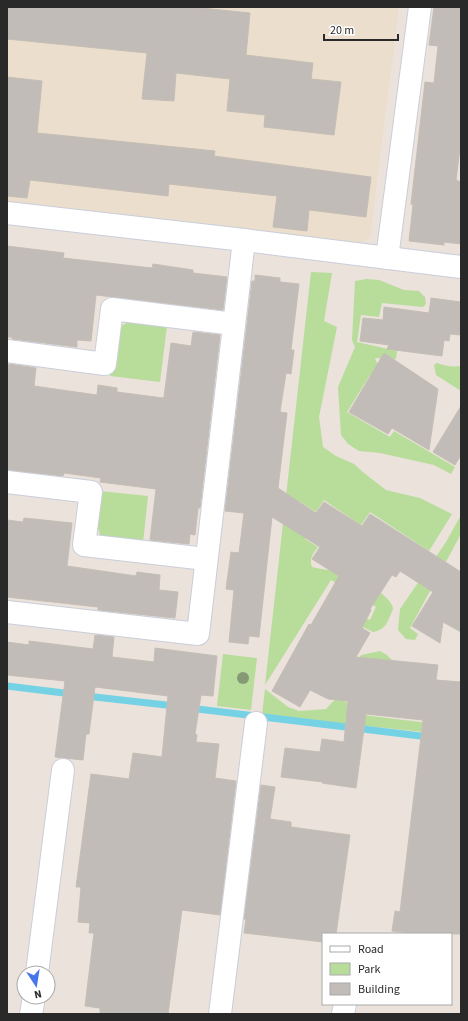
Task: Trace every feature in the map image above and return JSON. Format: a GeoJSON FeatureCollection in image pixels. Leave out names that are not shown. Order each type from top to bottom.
{"type":"FeatureCollection","features":[{"type":"Feature","properties":{"kind":"street"},"geometry":{"type":"LineString","coordinates":[[387,258],[420,7]]}},
{"type":"Feature","properties":{"kind":"street"},"geometry":{"type":"LineString","coordinates":[[7,213],[461,267]]}},
{"type":"Feature","properties":{"kind":"street"},"geometry":{"type":"LineString","coordinates":[[7,612],[198,634],[244,240]]}},
{"type":"Feature","properties":{"kind":"street"},"geometry":{"type":"LineString","coordinates":[[7,351],[105,364],[112,309],[234,324]]}},
{"type":"Feature","properties":{"kind":"street"},"geometry":{"type":"LineString","coordinates":[[7,482],[90,492],[84,545],[206,559]]}},
{"type":"Feature","properties":{"kind":"street"},"geometry":{"type":"LineString","coordinates":[[220,1014],[256,723]]}},
{"type":"Feature","properties":{"kind":"street"},"geometry":{"type":"LineString","coordinates":[[38,965],[63,770]]}},
{"type":"Feature","properties":{"kind":"shaded area"},"geometry":{"type":"Polygon","coordinates":[[[7,7],[399,7],[370,238],[357,244],[7,203],[7,7]]]}},
{"type":"Feature","properties":{"kind":"green space"},"geometry":{"type":"Polygon","coordinates":[[[311,272],[332,273],[324,321],[337,327],[319,417],[323,447],[336,456],[354,464],[386,490],[420,498],[452,514],[429,551],[370,512],[361,525],[324,500],[316,512],[299,501],[286,523],[306,536],[305,539],[318,547],[312,556],[312,567],[350,574],[359,578],[371,585],[388,599],[393,609],[384,627],[373,632],[359,625],[361,616],[370,620],[376,607],[331,580],[265,685],[311,272]]]}},
{"type":"Feature","properties":{"kind":"green space"},"geometry":{"type":"Polygon","coordinates":[[[367,279],[379,280],[404,290],[419,291],[425,297],[426,304],[423,307],[382,303],[379,317],[361,315],[357,342],[397,351],[396,359],[375,358],[377,363],[395,371],[387,385],[370,375],[347,412],[390,437],[394,431],[455,467],[451,474],[434,465],[380,453],[359,451],[348,444],[341,435],[338,387],[355,347],[352,340],[355,281],[367,279]]]}},
{"type":"Feature","properties":{"kind":"green space"},"geometry":{"type":"Polygon","coordinates":[[[129,322],[167,326],[160,382],[110,376],[115,337],[119,327],[129,322]]]}},
{"type":"Feature","properties":{"kind":"green space"},"geometry":{"type":"Polygon","coordinates":[[[437,363],[449,366],[461,366],[461,391],[436,375],[434,365],[437,363]]]}},
{"type":"Feature","properties":{"kind":"green space"},"geometry":{"type":"Polygon","coordinates":[[[100,491],[148,496],[143,543],[109,540],[100,535],[97,525],[100,491]]]}},
{"type":"Feature","properties":{"kind":"green space"},"geometry":{"type":"Polygon","coordinates":[[[461,515],[461,534],[410,628],[418,634],[415,640],[406,639],[398,630],[400,609],[446,542],[461,515]]]}},
{"type":"Feature","properties":{"kind":"green space"},"geometry":{"type":"Polygon","coordinates":[[[380,651],[392,660],[391,671],[345,680],[361,655],[380,651]]]}},
{"type":"Feature","properties":{"kind":"green space"},"geometry":{"type":"Polygon","coordinates":[[[223,654],[257,658],[251,710],[217,706],[223,654]]]}},
{"type":"Feature","properties":{"kind":"green space"},"geometry":{"type":"Polygon","coordinates":[[[265,689],[288,707],[299,711],[326,709],[343,691],[343,701],[347,702],[347,708],[362,711],[363,715],[461,727],[461,736],[262,715],[265,689]]]}},
{"type":"Feature","properties":{"kind":"building"},"geometry":{"type":"Polygon","coordinates":[[[7,7],[191,7],[250,13],[246,55],[313,63],[311,79],[341,82],[334,135],[264,127],[265,115],[227,111],[230,79],[176,73],[174,101],[142,99],[147,53],[7,39],[7,7]]]}},
{"type":"Feature","properties":{"kind":"building"},"geometry":{"type":"Polygon","coordinates":[[[434,7],[461,7],[461,140],[456,180],[461,182],[461,244],[444,242],[444,245],[409,241],[413,205],[411,204],[425,82],[434,83],[438,46],[429,45],[434,7]]]}},
{"type":"Feature","properties":{"kind":"building"},"geometry":{"type":"Polygon","coordinates":[[[7,77],[42,81],[37,133],[215,151],[214,156],[371,177],[366,217],[309,210],[307,231],[273,227],[277,196],[169,184],[168,196],[30,180],[27,198],[7,196],[7,77]]]}},
{"type":"Feature","properties":{"kind":"building"},"geometry":{"type":"Polygon","coordinates":[[[7,246],[64,253],[63,258],[152,268],[153,264],[193,270],[193,273],[227,277],[223,310],[96,295],[91,341],[77,340],[77,347],[12,339],[12,337],[7,337],[7,246]]]}},
{"type":"Feature","properties":{"kind":"building"},"geometry":{"type":"Polygon","coordinates":[[[255,275],[280,278],[280,282],[299,284],[291,350],[294,350],[291,374],[286,373],[280,412],[287,413],[278,488],[316,513],[324,502],[362,526],[370,514],[461,572],[461,632],[443,622],[440,643],[412,626],[433,592],[400,571],[396,577],[392,575],[370,609],[371,610],[362,628],[370,633],[356,657],[438,665],[436,680],[461,682],[461,934],[392,931],[395,911],[400,912],[423,720],[366,714],[356,788],[281,777],[285,748],[320,752],[322,739],[344,742],[348,701],[328,699],[310,690],[300,707],[272,691],[309,624],[311,625],[339,576],[312,559],[320,547],[272,517],[259,637],[249,636],[248,644],[229,642],[234,590],[226,589],[231,552],[239,553],[244,513],[225,511],[252,281],[255,281],[255,275]]]}},
{"type":"Feature","properties":{"kind":"building"},"geometry":{"type":"Polygon","coordinates":[[[431,298],[461,302],[461,335],[450,334],[449,341],[444,340],[442,356],[387,349],[389,345],[360,341],[363,318],[383,320],[384,307],[429,313],[431,298]]]}},
{"type":"Feature","properties":{"kind":"building"},"geometry":{"type":"Polygon","coordinates":[[[193,332],[220,335],[200,508],[198,508],[195,535],[190,534],[189,544],[150,540],[156,489],[100,482],[101,478],[64,473],[63,476],[7,470],[7,376],[9,364],[36,368],[34,386],[97,395],[98,385],[117,388],[117,392],[163,398],[171,343],[191,346],[193,332]]]}},
{"type":"Feature","properties":{"kind":"building"},"geometry":{"type":"Polygon","coordinates":[[[384,353],[438,389],[429,450],[392,428],[388,434],[349,412],[384,353]]]}},
{"type":"Feature","properties":{"kind":"building"},"geometry":{"type":"Polygon","coordinates":[[[461,406],[461,455],[455,465],[433,452],[461,406]]]}},
{"type":"Feature","properties":{"kind":"building"},"geometry":{"type":"Polygon","coordinates":[[[24,518],[72,523],[67,566],[136,576],[137,572],[160,575],[159,590],[178,592],[175,618],[98,610],[98,607],[7,597],[7,520],[23,522],[24,518]]]}},
{"type":"Feature","properties":{"kind":"building"},"geometry":{"type":"Polygon","coordinates":[[[95,635],[114,637],[112,657],[154,662],[155,648],[217,656],[213,696],[201,695],[195,734],[197,735],[196,742],[219,744],[215,778],[236,781],[220,915],[182,910],[168,1014],[100,1014],[100,1008],[85,1006],[94,933],[89,933],[90,923],[78,922],[81,887],[76,887],[91,774],[129,779],[133,753],[162,757],[168,696],[95,687],[89,734],[86,734],[83,760],[55,757],[65,681],[7,675],[7,642],[29,645],[29,641],[93,649],[95,635]]]}},
{"type":"Feature","properties":{"kind":"building"},"geometry":{"type":"Polygon","coordinates":[[[261,785],[275,787],[270,819],[291,822],[291,827],[350,835],[336,933],[322,933],[322,942],[244,933],[246,919],[244,919],[261,785]]]}},
{"type":"Feature","properties":{"kind":"waterway"},"geometry":{"type":"LineString","coordinates":[[7,686],[72,694]]}},
{"type":"Feature","properties":{"kind":"waterway"},"geometry":{"type":"LineString","coordinates":[[86,696],[175,706]]}},
{"type":"Feature","properties":{"kind":"waterway"},"geometry":{"type":"LineString","coordinates":[[189,708],[429,737]]}}]}
